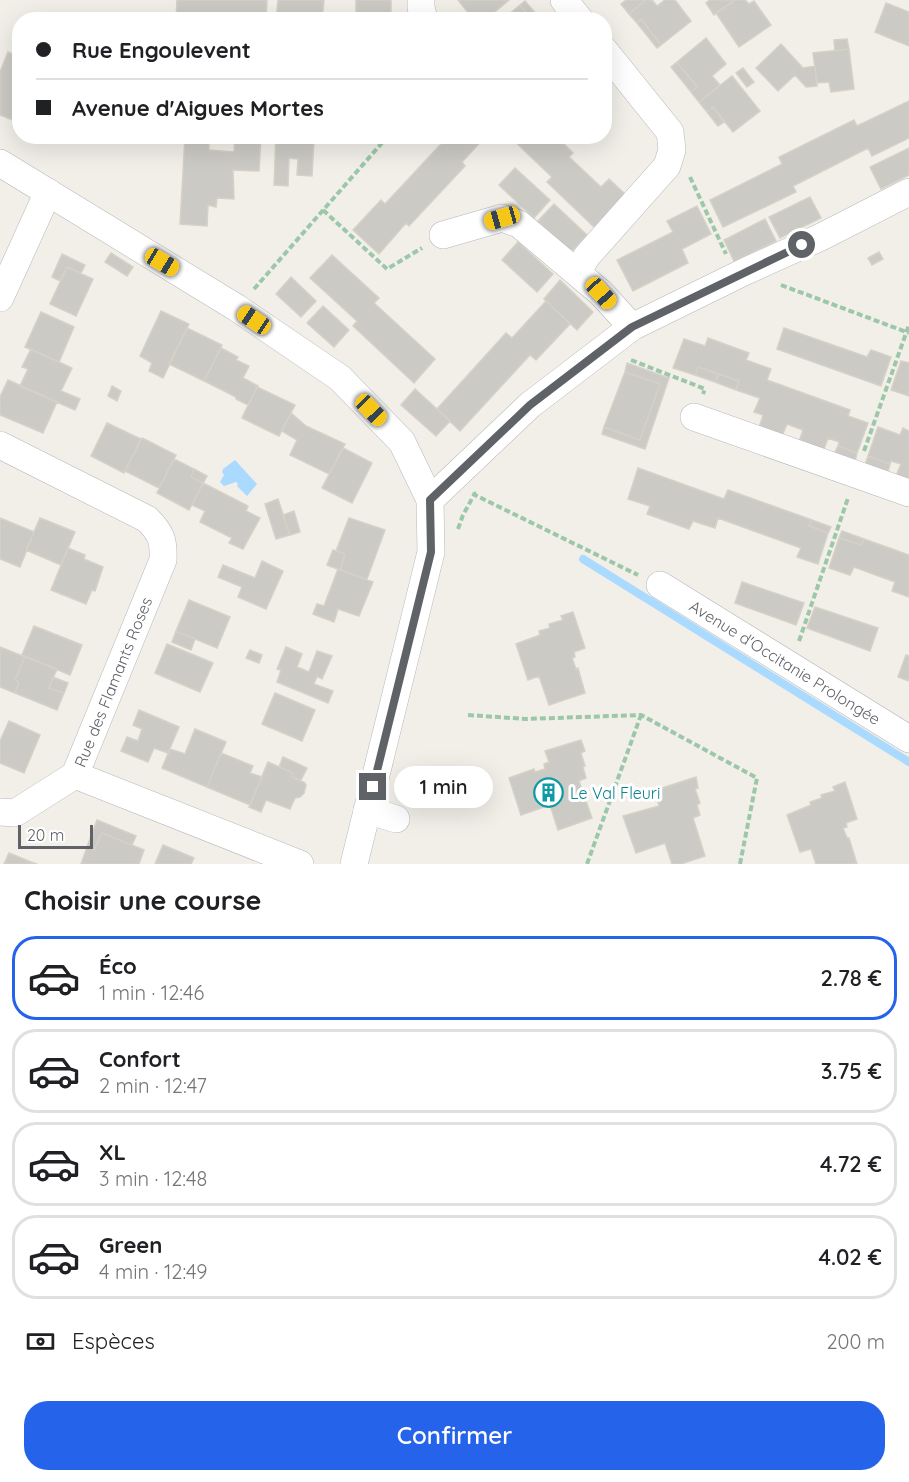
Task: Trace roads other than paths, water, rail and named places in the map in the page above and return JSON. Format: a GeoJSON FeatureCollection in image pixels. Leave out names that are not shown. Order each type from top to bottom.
{"type":"FeatureCollection","features":[{"type":"Feature","properties":{"kind":"street"},"geometry":{"type":"LineString","coordinates":[[564,0],[574,12]]}},
{"type":"Feature","properties":{"kind":"street"},"geometry":{"type":"LineString","coordinates":[[577,272],[587,256],[667,166],[672,150],[670,132],[612,60]]}},
{"type":"Feature","properties":{"kind":"street"},"geometry":{"type":"LineString","coordinates":[[0,163],[237,308],[340,378],[402,442],[430,500],[431,552],[356,863]]}},
{"type":"Feature","properties":{"kind":"street"},"geometry":{"type":"LineString","coordinates":[[0,297],[48,192]]}},
{"type":"Feature","properties":{"kind":"street"},"geometry":{"type":"LineString","coordinates":[[430,500],[530,405],[632,327],[821,237],[909,192]]}},
{"type":"Feature","properties":{"kind":"street"},"geometry":{"type":"LineString","coordinates":[[443,235],[502,218],[519,224],[601,293],[632,327]]}},
{"type":"Feature","properties":{"kind":"street"},"geometry":{"type":"LineString","coordinates":[[694,417],[909,493]]}},
{"type":"Feature","properties":{"kind":"street","name":"Rue des Flamants Roses"},"geometry":{"type":"LineString","coordinates":[[0,445],[147,519],[158,530],[164,543],[162,560],[75,775],[300,864]]}},
{"type":"Feature","properties":{"kind":"street","name":"Avenue d'Occitanie Prolongée"},"geometry":{"type":"LineString","coordinates":[[660,585],[909,739]]}},
{"type":"Feature","properties":{"kind":"street"},"geometry":{"type":"LineString","coordinates":[[0,812],[15,813],[75,775]]}},
{"type":"Feature","properties":{"kind":"street"},"geometry":{"type":"LineString","coordinates":[[368,810],[396,819]]}},
{"type":"Feature","properties":{"kind":"water"},"geometry":{"type":"Polygon","coordinates":[[[235,460],[257,484],[247,496],[236,482],[224,486],[220,482],[224,475],[223,469],[235,460]]]}},
{"type":"Feature","properties":{"kind":"waterway"},"geometry":{"type":"LineString","coordinates":[[583,559],[909,762]]}},
{"type":"Feature","properties":{"kind":"place","name":"Le Val Fleuri"},"geometry":{"type":"Point","coordinates":[549,793]}}]}
